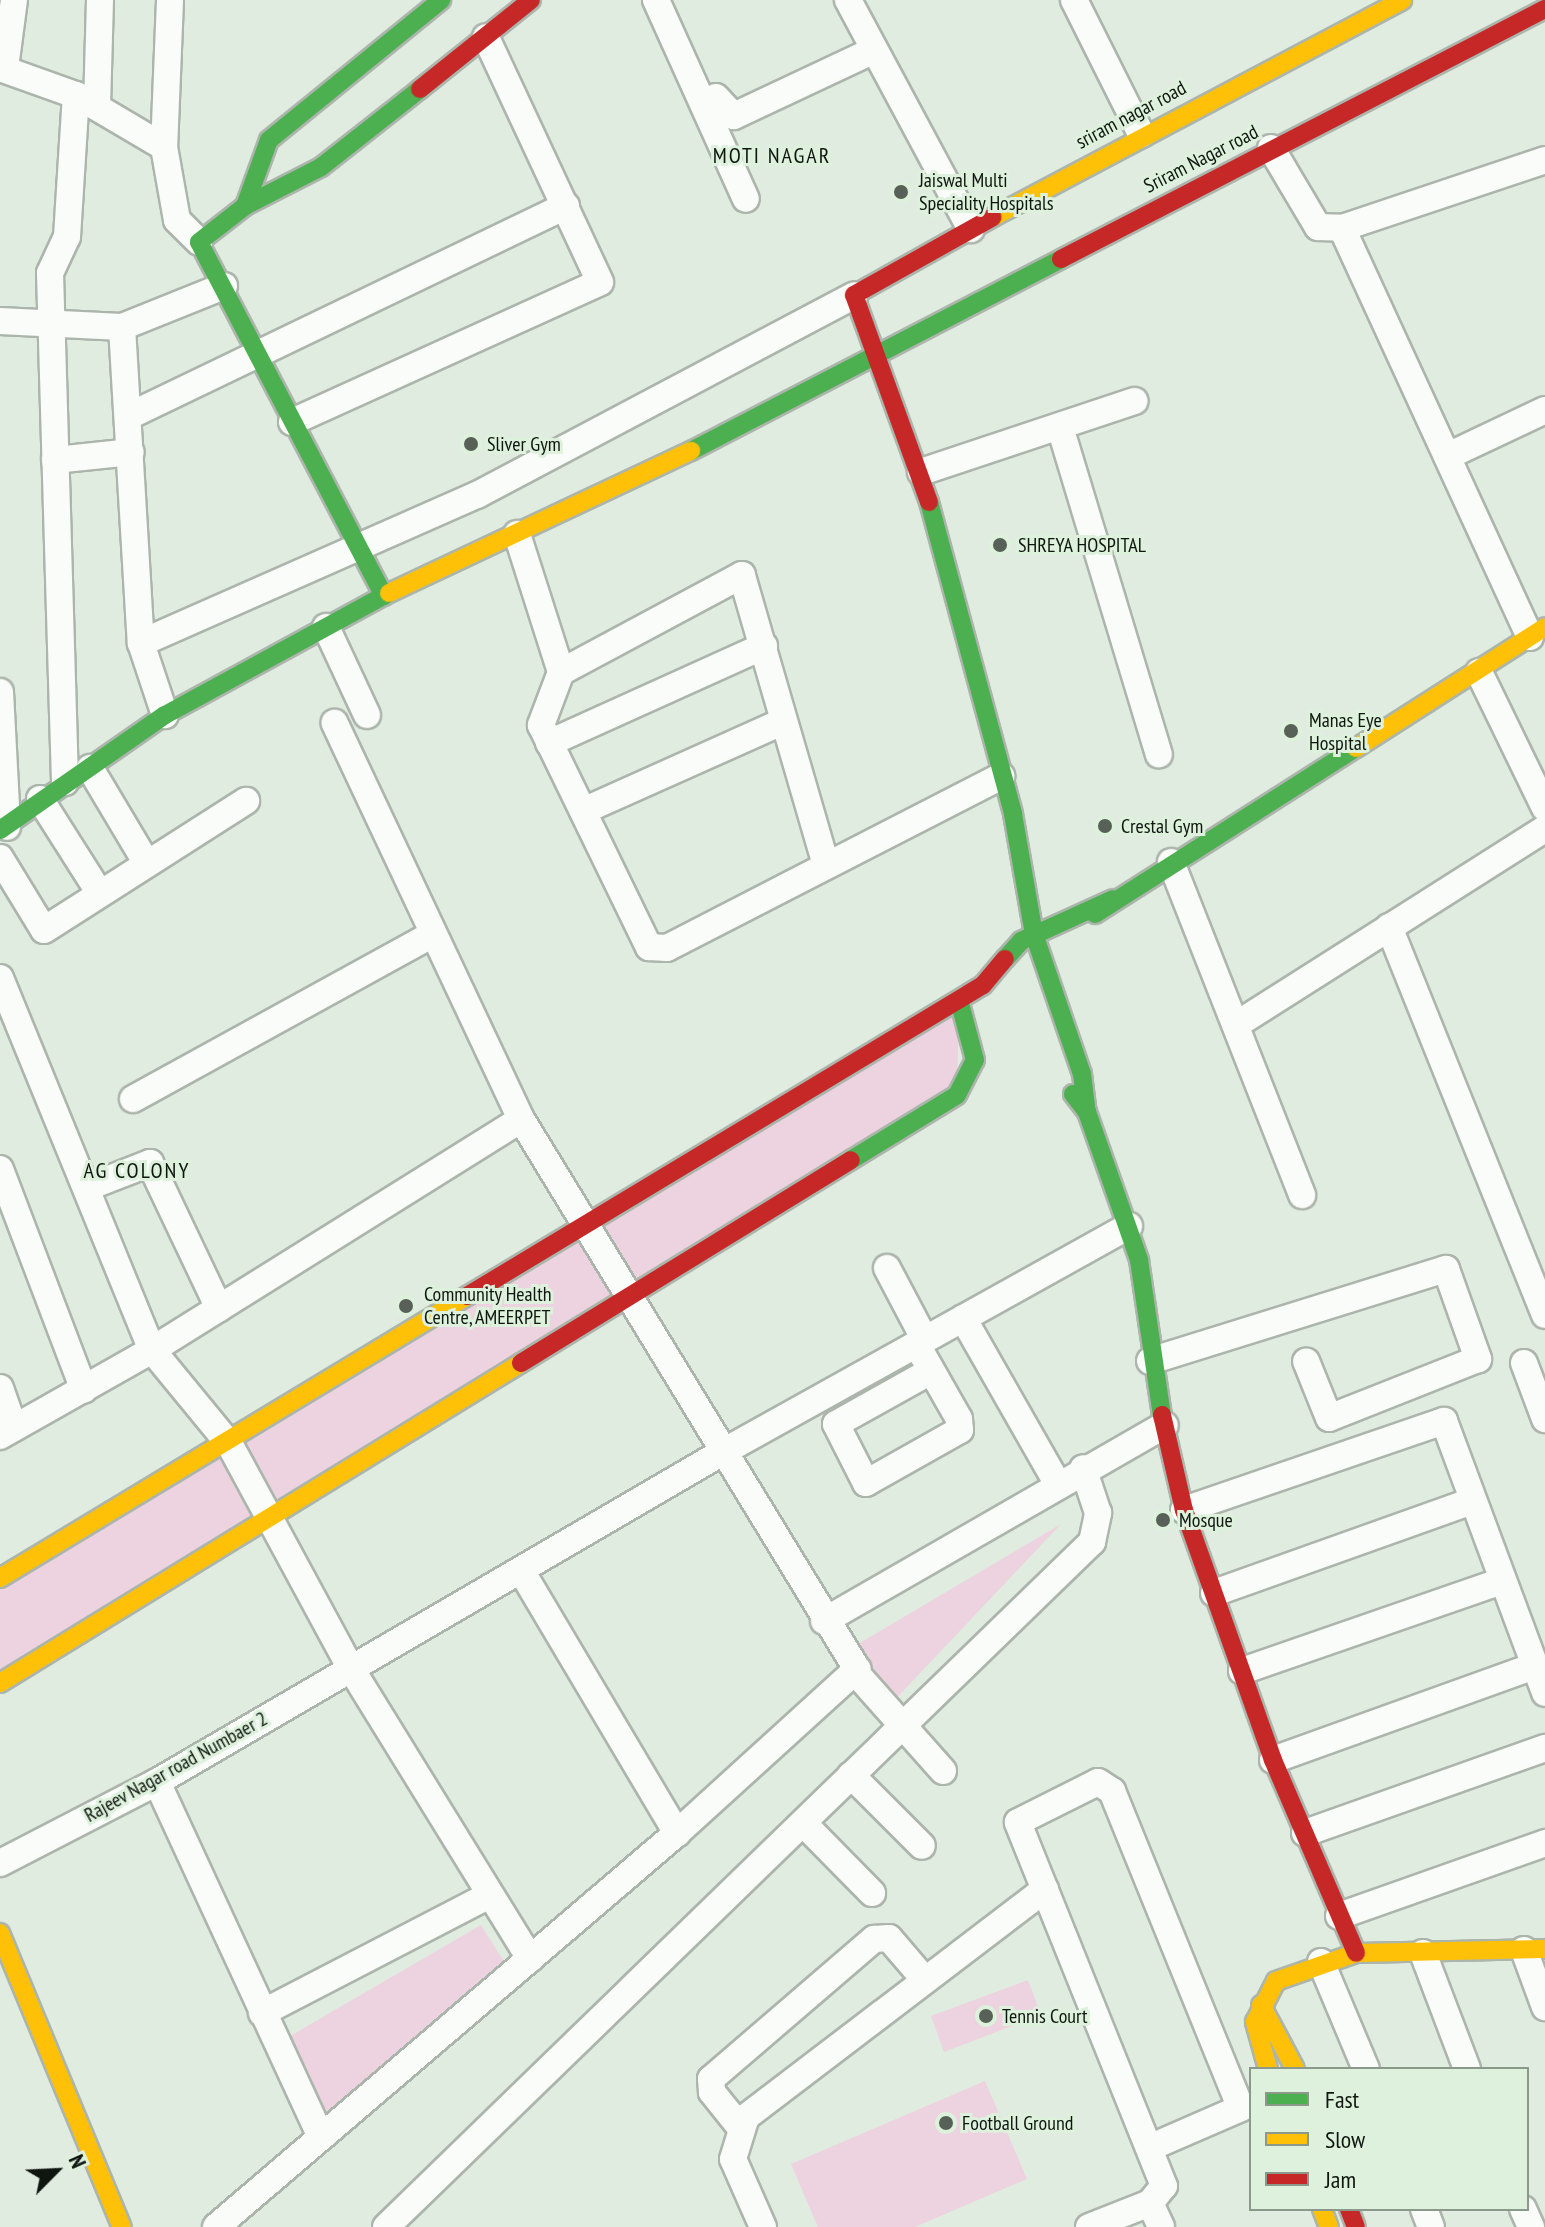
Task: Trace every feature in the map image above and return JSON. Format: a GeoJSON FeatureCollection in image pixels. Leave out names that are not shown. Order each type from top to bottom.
{"type":"FeatureCollection","features":[{"type":"Feature","properties":{"kind":"main road"},"geometry":{"type":"LineString","coordinates":[[245,206],[269,140],[441,0]]}},
{"type":"Feature","properties":{"kind":"main road"},"geometry":{"type":"LineString","coordinates":[[384,596],[199,242],[245,206],[321,167],[531,0]]}},
{"type":"Feature","properties":{"kind":"main road","name":"sriram nagar road"},"geometry":{"type":"LineString","coordinates":[[854,295],[1141,134],[1402,0]]}},
{"type":"Feature","properties":{"kind":"main road","name":"Sriram Nagar road"},"geometry":{"type":"LineString","coordinates":[[3,828],[40,799],[165,715],[384,596],[517,534],[1545,9]]}},
{"type":"Feature","properties":{"kind":"main road"},"geometry":{"type":"LineString","coordinates":[[854,295],[878,350],[921,472],[1001,776],[1001,864],[1028,937],[1030,969],[1065,1080],[1087,1112],[1129,1226],[1150,1361],[1184,1510],[1273,1760],[1356,1953]]}},
{"type":"Feature","properties":{"kind":"main road"},"geometry":{"type":"LineString","coordinates":[[0,1578],[230,1445],[983,985],[1030,969],[1113,899],[1479,672],[1538,632]]}},
{"type":"Feature","properties":{"kind":"main road"},"geometry":{"type":"LineString","coordinates":[[983,985],[1028,937],[1113,899]]}},
{"type":"Feature","properties":{"kind":"main road"},"geometry":{"type":"LineString","coordinates":[[0,1683],[270,1520],[957,1095],[975,1060],[959,1000]]}},
{"type":"Feature","properties":{"kind":"main road"},"geometry":{"type":"LineString","coordinates":[[0,1933],[122,2227]]}},
{"type":"Feature","properties":{"kind":"main road"},"geometry":{"type":"LineString","coordinates":[[1267,2067],[1257,2040],[1260,2004],[1276,1981],[1321,1962],[1356,1953],[1534,1949]]}},
{"type":"Feature","properties":{"kind":"main road"},"geometry":{"type":"LineString","coordinates":[[1260,2004],[1294,2067]]}},
{"type":"Feature","properties":{"kind":"street"},"geometry":{"type":"LineString","coordinates":[[14,0],[3,68],[86,101],[164,147]]}},
{"type":"Feature","properties":{"kind":"street"},"geometry":{"type":"LineString","coordinates":[[65,782],[50,273],[67,237],[100,0]]}},
{"type":"Feature","properties":{"kind":"street"},"geometry":{"type":"LineString","coordinates":[[170,0],[164,147],[177,220],[199,242]]}},
{"type":"Feature","properties":{"kind":"street"},"geometry":{"type":"LineString","coordinates":[[656,0],[746,199]]}},
{"type":"Feature","properties":{"kind":"street"},"geometry":{"type":"LineString","coordinates":[[848,0],[971,229]]}},
{"type":"Feature","properties":{"kind":"street"},"geometry":{"type":"LineString","coordinates":[[1074,0],[1141,134]]}},
{"type":"Feature","properties":{"kind":"street"},"geometry":{"type":"LineString","coordinates":[[292,422],[600,282],[486,37]]}},
{"type":"Feature","properties":{"kind":"street"},"geometry":{"type":"LineString","coordinates":[[716,97],[734,116],[874,50]]}},
{"type":"Feature","properties":{"kind":"street"},"geometry":{"type":"LineString","coordinates":[[1271,148],[1318,227],[1342,228],[1545,160]]}},
{"type":"Feature","properties":{"kind":"street"},"geometry":{"type":"LineString","coordinates":[[129,416],[566,206]]}},
{"type":"Feature","properties":{"kind":"street"},"geometry":{"type":"LineString","coordinates":[[1342,228],[1538,632]]}},
{"type":"Feature","properties":{"kind":"street"},"geometry":{"type":"LineString","coordinates":[[0,321],[122,327],[224,286]]}},
{"type":"Feature","properties":{"kind":"street"},"geometry":{"type":"LineString","coordinates":[[141,643],[477,495],[854,295]]}},
{"type":"Feature","properties":{"kind":"street"},"geometry":{"type":"LineString","coordinates":[[122,327],[141,643],[165,715]]}},
{"type":"Feature","properties":{"kind":"street"},"geometry":{"type":"LineString","coordinates":[[921,472],[1135,401]]}},
{"type":"Feature","properties":{"kind":"street"},"geometry":{"type":"LineString","coordinates":[[1450,455],[1545,410]]}},
{"type":"Feature","properties":{"kind":"street"},"geometry":{"type":"LineString","coordinates":[[1060,427],[1159,754]]}},
{"type":"Feature","properties":{"kind":"street"},"geometry":{"type":"LineString","coordinates":[[55,460],[131,452]]}},
{"type":"Feature","properties":{"kind":"street"},"geometry":{"type":"LineString","coordinates":[[517,534],[561,672],[541,725],[649,947],[667,948],[1001,776]]}},
{"type":"Feature","properties":{"kind":"street"},"geometry":{"type":"LineString","coordinates":[[561,672],[742,575],[764,646],[782,722],[826,865]]}},
{"type":"Feature","properties":{"kind":"street"},"geometry":{"type":"LineString","coordinates":[[326,627],[367,715]]}},
{"type":"Feature","properties":{"kind":"street"},"geometry":{"type":"LineString","coordinates":[[549,743],[764,646]]}},
{"type":"Feature","properties":{"kind":"street"},"geometry":{"type":"LineString","coordinates":[[1479,672],[1545,808]]}},
{"type":"Feature","properties":{"kind":"street"},"geometry":{"type":"LineString","coordinates":[[0,692],[3,828]]}},
{"type":"Feature","properties":{"kind":"street"},"geometry":{"type":"LineString","coordinates":[[583,811],[782,722]]}},
{"type":"Feature","properties":{"kind":"street"},"geometry":{"type":"LineString","coordinates":[[335,723],[521,1119],[584,1228],[856,1673],[898,1729],[943,1771]]}},
{"type":"Feature","properties":{"kind":"street"},"geometry":{"type":"LineString","coordinates":[[90,768],[146,862]]}},
{"type":"Feature","properties":{"kind":"street"},"geometry":{"type":"LineString","coordinates":[[40,799],[99,892]]}},
{"type":"Feature","properties":{"kind":"street"},"geometry":{"type":"LineString","coordinates":[[0,858],[44,930],[99,892],[246,801]]}},
{"type":"Feature","properties":{"kind":"street"},"geometry":{"type":"LineString","coordinates":[[1239,1023],[1545,829]]}},
{"type":"Feature","properties":{"kind":"street"},"geometry":{"type":"LineString","coordinates":[[1171,862],[1239,1023],[1302,1195]]}},
{"type":"Feature","properties":{"kind":"street"},"geometry":{"type":"LineString","coordinates":[[1389,927],[1545,1315]]}},
{"type":"Feature","properties":{"kind":"street"},"geometry":{"type":"LineString","coordinates":[[133,1099],[433,934]]}},
{"type":"Feature","properties":{"kind":"street"},"geometry":{"type":"LineString","coordinates":[[0,978],[152,1350],[230,1445],[350,1667],[486,1897],[530,1959]]}},
{"type":"Feature","properties":{"kind":"street"},"geometry":{"type":"LineString","coordinates":[[0,1388],[7,1432],[152,1350],[521,1119]]}},
{"type":"Feature","properties":{"kind":"street"},"geometry":{"type":"LineString","coordinates":[[86,1188],[150,1163],[219,1308]]}},
{"type":"Feature","properties":{"kind":"street"},"geometry":{"type":"LineString","coordinates":[[0,1169],[84,1390]]}},
{"type":"Feature","properties":{"kind":"street","name":"Rajeev Nagar road Numbaer 2"},"geometry":{"type":"LineString","coordinates":[[0,1863],[157,1782],[350,1667],[522,1572],[721,1453],[1129,1226]]}},
{"type":"Feature","properties":{"kind":"street"},"geometry":{"type":"LineString","coordinates":[[887,1268],[960,1430],[867,1483],[835,1428],[931,1371]]}},
{"type":"Feature","properties":{"kind":"street"},"geometry":{"type":"LineString","coordinates":[[1150,1361],[1446,1269],[1478,1357],[1329,1418],[1306,1361]]}},
{"type":"Feature","properties":{"kind":"street"},"geometry":{"type":"LineString","coordinates":[[963,1318],[1057,1483]]}},
{"type":"Feature","properties":{"kind":"street"},"geometry":{"type":"LineString","coordinates":[[1524,1363],[1545,1419]]}},
{"type":"Feature","properties":{"kind":"street"},"geometry":{"type":"LineString","coordinates":[[836,1389],[851,1417]]}},
{"type":"Feature","properties":{"kind":"street"},"geometry":{"type":"LineString","coordinates":[[1184,1510],[1435,1418],[1444,1421],[1545,1693]]}},
{"type":"Feature","properties":{"kind":"street"},"geometry":{"type":"LineString","coordinates":[[824,1621],[1083,1468],[1165,1425]]}},
{"type":"Feature","properties":{"kind":"street"},"geometry":{"type":"LineString","coordinates":[[386,2227],[1092,1542],[1098,1513],[1083,1468]]}},
{"type":"Feature","properties":{"kind":"street"},"geometry":{"type":"LineString","coordinates":[[1214,1593],[1472,1501]]}},
{"type":"Feature","properties":{"kind":"street"},"geometry":{"type":"LineString","coordinates":[[522,1572],[677,1833]]}},
{"type":"Feature","properties":{"kind":"street"},"geometry":{"type":"LineString","coordinates":[[1242,1671],[1502,1581]]}},
{"type":"Feature","properties":{"kind":"street"},"geometry":{"type":"LineString","coordinates":[[1273,1760],[1534,1666]]}},
{"type":"Feature","properties":{"kind":"street"},"geometry":{"type":"LineString","coordinates":[[216,2227],[677,1833],[856,1673]]}},
{"type":"Feature","properties":{"kind":"street"},"geometry":{"type":"LineString","coordinates":[[1305,1833],[1545,1748]]}},
{"type":"Feature","properties":{"kind":"street"},"geometry":{"type":"LineString","coordinates":[[851,1775],[922,1846]]}},
{"type":"Feature","properties":{"kind":"street"},"geometry":{"type":"LineString","coordinates":[[157,1782],[321,2137]]}},
{"type":"Feature","properties":{"kind":"street"},"geometry":{"type":"LineString","coordinates":[[1089,2227],[1150,2203],[1164,2186],[1045,1889],[1020,1818],[1094,1784],[1109,1786],[1241,2108],[1149,2148]]}},
{"type":"Feature","properties":{"kind":"street"},"geometry":{"type":"LineString","coordinates":[[804,1824],[872,1893]]}},
{"type":"Feature","properties":{"kind":"street"},"geometry":{"type":"LineString","coordinates":[[1339,1916],[1545,1843]]}},
{"type":"Feature","properties":{"kind":"street"},"geometry":{"type":"LineString","coordinates":[[763,2227],[733,2159],[740,2127],[1045,1889]]}},
{"type":"Feature","properties":{"kind":"street"},"geometry":{"type":"LineString","coordinates":[[262,2013],[486,1897]]}},
{"type":"Feature","properties":{"kind":"street"},"geometry":{"type":"LineString","coordinates":[[740,2127],[712,2092],[711,2079],[874,1939],[889,1938],[925,1980]]}},
{"type":"Feature","properties":{"kind":"street"},"geometry":{"type":"LineString","coordinates":[[1534,1949],[1545,2007]]}},
{"type":"Feature","properties":{"kind":"street"},"geometry":{"type":"LineString","coordinates":[[1423,1953],[1466,2067]]}},
{"type":"Feature","properties":{"kind":"street"},"geometry":{"type":"LineString","coordinates":[[1321,1962],[1365,2067]]}},
{"type":"Feature","properties":{"kind":"street"},"geometry":{"type":"LineString","coordinates":[[1150,2203],[1161,2227]]}},
{"type":"Feature","properties":{"kind":"shaded area"},"geometry":{"type":"Polygon","coordinates":[[[959,1000],[957,1095],[0,1683],[0,1578],[959,1000]]]}},
{"type":"Feature","properties":{"kind":"shaded area"},"geometry":{"type":"Polygon","coordinates":[[[1061,1524],[890,1705],[853,1647],[1061,1524]]]}},
{"type":"Feature","properties":{"kind":"shaded area"},"geometry":{"type":"Polygon","coordinates":[[[481,1925],[508,1968],[330,2120],[285,2039],[481,1925]]]}},
{"type":"Feature","properties":{"kind":"shaded area","name":"Tennis Court"},"geometry":{"type":"Polygon","coordinates":[[[1028,1980],[1041,2015],[944,2052],[931,2016],[1028,1980]]]}},
{"type":"Feature","properties":{"kind":"shaded area","name":"Football Ground"},"geometry":{"type":"Polygon","coordinates":[[[985,2081],[1027,2179],[915,2227],[818,2227],[791,2164],[985,2081]]]}},
{"type":"Feature","properties":{"kind":"traffic: fast"},"geometry":{"type":"LineString","coordinates":[[245,206],[269,140],[441,0]]}},
{"type":"Feature","properties":{"kind":"traffic: fast"},"geometry":{"type":"LineString","coordinates":[[384,596],[199,242],[245,206],[321,167],[420,89]]}},
{"type":"Feature","properties":{"kind":"traffic: fast"},"geometry":{"type":"LineString","coordinates":[[691,451],[1061,259]]}},
{"type":"Feature","properties":{"kind":"traffic: fast"},"geometry":{"type":"LineString","coordinates":[[929,502],[1013,814],[1034,934],[1082,1074],[1087,1112]]}},
{"type":"Feature","properties":{"kind":"traffic: fast"},"geometry":{"type":"LineString","coordinates":[[0,830],[165,715],[389,593]]}},
{"type":"Feature","properties":{"kind":"traffic: fast"},"geometry":{"type":"LineString","coordinates":[[1095,914],[1356,748]]}},
{"type":"Feature","properties":{"kind":"traffic: fast"},"geometry":{"type":"LineString","coordinates":[[1005,959],[1021,941],[1113,899]]}},
{"type":"Feature","properties":{"kind":"traffic: fast"},"geometry":{"type":"LineString","coordinates":[[851,1160],[957,1095],[975,1060],[959,1000]]}},
{"type":"Feature","properties":{"kind":"traffic: fast"},"geometry":{"type":"LineString","coordinates":[[1073,1094],[1087,1112],[1139,1260],[1162,1415]]}},
{"type":"Feature","properties":{"kind":"traffic: slow"},"geometry":{"type":"LineString","coordinates":[[993,217],[1402,0]]}},
{"type":"Feature","properties":{"kind":"traffic: slow"},"geometry":{"type":"LineString","coordinates":[[389,593],[691,451]]}},
{"type":"Feature","properties":{"kind":"traffic: slow"},"geometry":{"type":"LineString","coordinates":[[1356,748],[1545,627]]}},
{"type":"Feature","properties":{"kind":"traffic: slow"},"geometry":{"type":"LineString","coordinates":[[0,1578],[467,1296]]}},
{"type":"Feature","properties":{"kind":"traffic: slow"},"geometry":{"type":"LineString","coordinates":[[0,1683],[521,1363]]}},
{"type":"Feature","properties":{"kind":"traffic: slow"},"geometry":{"type":"LineString","coordinates":[[0,1933],[122,2227]]}},
{"type":"Feature","properties":{"kind":"traffic: slow"},"geometry":{"type":"LineString","coordinates":[[1267,2067],[1255,2022],[1276,1981],[1356,1953],[1545,1949]]}},
{"type":"Feature","properties":{"kind":"traffic: slow"},"geometry":{"type":"LineString","coordinates":[[1261,2005],[1294,2067]]}},
{"type":"Feature","properties":{"kind":"traffic: slow"},"geometry":{"type":"LineString","coordinates":[[1323,2211],[1329,2227]]}},
{"type":"Feature","properties":{"kind":"traffic: jam"},"geometry":{"type":"LineString","coordinates":[[420,89],[531,0]]}},
{"type":"Feature","properties":{"kind":"traffic: jam"},"geometry":{"type":"LineString","coordinates":[[1061,259],[1545,9]]}},
{"type":"Feature","properties":{"kind":"traffic: jam"},"geometry":{"type":"LineString","coordinates":[[929,502],[854,295],[993,217]]}},
{"type":"Feature","properties":{"kind":"traffic: jam"},"geometry":{"type":"LineString","coordinates":[[467,1296],[983,985],[1005,959]]}},
{"type":"Feature","properties":{"kind":"traffic: jam"},"geometry":{"type":"LineString","coordinates":[[521,1363],[851,1160]]}},
{"type":"Feature","properties":{"kind":"traffic: jam"},"geometry":{"type":"LineString","coordinates":[[1162,1415],[1184,1510],[1273,1760],[1356,1953]]}},
{"type":"Feature","properties":{"kind":"traffic: jam"},"geometry":{"type":"LineString","coordinates":[[1350,2211],[1356,2227]]}},
{"type":"Feature","properties":{"kind":"place","name":"Jaiswal Multi Speciality Hospitals"},"geometry":{"type":"Point","coordinates":[901,192]}},
{"type":"Feature","properties":{"kind":"place","name":"Sliver Gym"},"geometry":{"type":"Point","coordinates":[471,444]}},
{"type":"Feature","properties":{"kind":"place","name":"SHREYA HOSPITAL"},"geometry":{"type":"Point","coordinates":[1000,545]}},
{"type":"Feature","properties":{"kind":"place","name":"Manas Eye Hospital"},"geometry":{"type":"Point","coordinates":[1291,731]}},
{"type":"Feature","properties":{"kind":"place","name":"Crestal Gym"},"geometry":{"type":"Point","coordinates":[1105,826]}},
{"type":"Feature","properties":{"kind":"place","name":"Community Health Centre, AMEERPET"},"geometry":{"type":"Point","coordinates":[406,1306]}},
{"type":"Feature","properties":{"kind":"place","name":"Mosque"},"geometry":{"type":"Point","coordinates":[1163,1520]}},
{"type":"Feature","properties":{"kind":"place","name":"Tennis Court"},"geometry":{"type":"Point","coordinates":[986,2016]}},
{"type":"Feature","properties":{"kind":"place","name":"Football Ground"},"geometry":{"type":"Point","coordinates":[946,2123]}},
{"type":"Feature","properties":{"kind":"district","name":"MOTI NAGAR"},"geometry":{"type":"Point","coordinates":[772,156]}},
{"type":"Feature","properties":{"kind":"district","name":"AG COLONY"},"geometry":{"type":"Point","coordinates":[137,1171]}}]}
